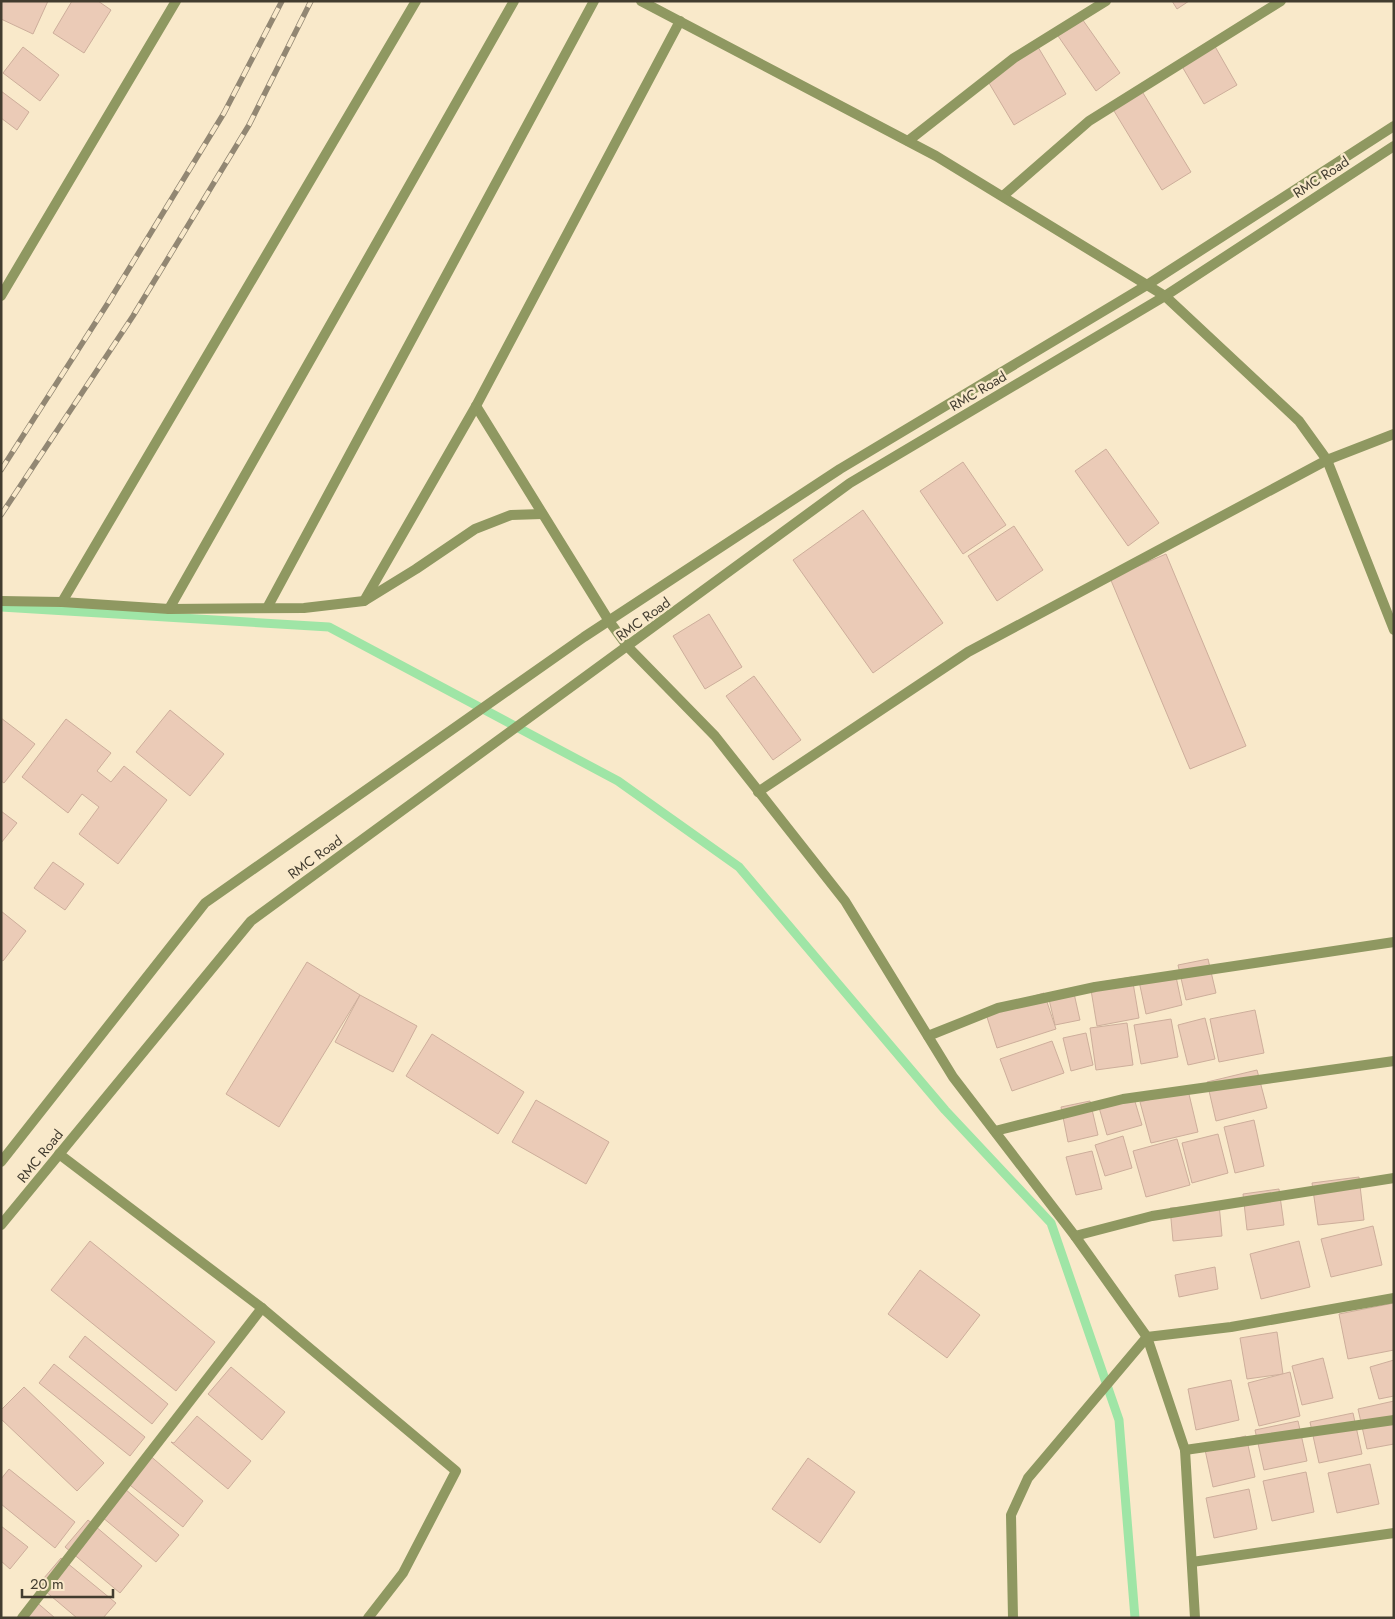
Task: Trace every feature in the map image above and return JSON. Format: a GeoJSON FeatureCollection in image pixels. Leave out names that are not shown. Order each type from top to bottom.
{"type":"FeatureCollection","features":[{"type":"Feature","properties":{"kind":"street"},"geometry":{"type":"LineString","coordinates":[[1,296],[176,1]]}},
{"type":"Feature","properties":{"kind":"street"},"geometry":{"type":"LineString","coordinates":[[62,602],[416,1]]}},
{"type":"Feature","properties":{"kind":"street"},"geometry":{"type":"LineString","coordinates":[[169,609],[514,1]]}},
{"type":"Feature","properties":{"kind":"street"},"geometry":{"type":"LineString","coordinates":[[267,608],[594,1]]}},
{"type":"Feature","properties":{"kind":"street"},"geometry":{"type":"LineString","coordinates":[[641,1],[936,156],[1166,296],[1299,421],[1327,460],[1394,630]]}},
{"type":"Feature","properties":{"kind":"street"},"geometry":{"type":"LineString","coordinates":[[908,141],[1014,58],[1106,1]]}},
{"type":"Feature","properties":{"kind":"street"},"geometry":{"type":"LineString","coordinates":[[1003,196],[1089,121],[1281,1]]}},
{"type":"Feature","properties":{"kind":"street"},"geometry":{"type":"LineString","coordinates":[[364,602],[476,406],[680,21]]}},
{"type":"Feature","properties":{"kind":"street","name":"RMC Road"},"geometry":{"type":"LineString","coordinates":[[1,1162],[205,903],[609,621],[840,469],[1147,285],[1394,126]]}},
{"type":"Feature","properties":{"kind":"street","name":"RMC Road"},"geometry":{"type":"LineString","coordinates":[[1,1225],[251,921],[850,483],[1166,296],[1394,146]]}},
{"type":"Feature","properties":{"kind":"street"},"geometry":{"type":"LineString","coordinates":[[476,406],[609,621],[628,647],[715,736],[845,901],[954,1077],[1075,1236],[1147,1337],[1185,1450],[1195,1618]]}},
{"type":"Feature","properties":{"kind":"street"},"geometry":{"type":"LineString","coordinates":[[758,792],[968,652],[1327,460],[1394,434]]}},
{"type":"Feature","properties":{"kind":"street"},"geometry":{"type":"LineString","coordinates":[[1,601],[62,602],[169,609],[304,608],[364,602],[475,529],[510,515],[542,514]]}},
{"type":"Feature","properties":{"kind":"street"},"geometry":{"type":"LineString","coordinates":[[928,1036],[998,1008],[1095,987],[1394,942]]}},
{"type":"Feature","properties":{"kind":"street"},"geometry":{"type":"LineString","coordinates":[[995,1131],[1123,1099],[1394,1061]]}},
{"type":"Feature","properties":{"kind":"street"},"geometry":{"type":"LineString","coordinates":[[59,1154],[262,1308],[456,1471],[403,1573],[368,1618]]}},
{"type":"Feature","properties":{"kind":"street"},"geometry":{"type":"LineString","coordinates":[[1075,1236],[1152,1216],[1394,1178]]}},
{"type":"Feature","properties":{"kind":"street"},"geometry":{"type":"LineString","coordinates":[[1013,1618],[1011,1515],[1028,1478],[1147,1337],[1231,1327],[1394,1298]]}},
{"type":"Feature","properties":{"kind":"street"},"geometry":{"type":"LineString","coordinates":[[22,1618],[262,1308]]}},
{"type":"Feature","properties":{"kind":"street"},"geometry":{"type":"LineString","coordinates":[[1185,1450],[1394,1420]]}},
{"type":"Feature","properties":{"kind":"street"},"geometry":{"type":"LineString","coordinates":[[1192,1562],[1394,1533]]}},
{"type":"Feature","properties":{"kind":"building"},"geometry":{"type":"Polygon","coordinates":[[[1,1],[48,1],[33,34],[1,19],[1,1]]]}},
{"type":"Feature","properties":{"kind":"building"},"geometry":{"type":"Polygon","coordinates":[[[72,1],[98,1],[111,10],[84,53],[53,33],[72,1]]]}},
{"type":"Feature","properties":{"kind":"building"},"geometry":{"type":"Polygon","coordinates":[[[1172,1],[1189,1],[1177,9],[1172,1]]]}},
{"type":"Feature","properties":{"kind":"building"},"geometry":{"type":"Polygon","coordinates":[[[1080,16],[1120,73],[1096,91],[1056,33],[1080,16]]]}},
{"type":"Feature","properties":{"kind":"building"},"geometry":{"type":"Polygon","coordinates":[[[1213,43],[1237,85],[1204,104],[1180,63],[1213,43]]]}},
{"type":"Feature","properties":{"kind":"building"},"geometry":{"type":"Polygon","coordinates":[[[23,47],[59,75],[40,101],[3,73],[23,47]]]}},
{"type":"Feature","properties":{"kind":"building"},"geometry":{"type":"Polygon","coordinates":[[[1038,47],[1066,94],[1014,125],[986,78],[1038,47]]]}},
{"type":"Feature","properties":{"kind":"building"},"geometry":{"type":"Polygon","coordinates":[[[1140,88],[1191,172],[1162,190],[1111,106],[1140,88]]]}},
{"type":"Feature","properties":{"kind":"building"},"geometry":{"type":"Polygon","coordinates":[[[1,91],[29,112],[17,130],[1,118],[1,91]]]}},
{"type":"Feature","properties":{"kind":"building"},"geometry":{"type":"Polygon","coordinates":[[[1106,449],[1159,523],[1128,546],[1075,471],[1106,449]]]}},
{"type":"Feature","properties":{"kind":"building"},"geometry":{"type":"Polygon","coordinates":[[[963,462],[1006,525],[963,554],[920,491],[963,462]]]}},
{"type":"Feature","properties":{"kind":"building"},"geometry":{"type":"Polygon","coordinates":[[[863,510],[943,623],[873,673],[793,560],[863,510]]]}},
{"type":"Feature","properties":{"kind":"building"},"geometry":{"type":"Polygon","coordinates":[[[1014,526],[1043,570],[997,601],[968,556],[1014,526]]]}},
{"type":"Feature","properties":{"kind":"building"},"geometry":{"type":"Polygon","coordinates":[[[1166,554],[1246,746],[1190,769],[1110,578],[1166,554]]]}},
{"type":"Feature","properties":{"kind":"building"},"geometry":{"type":"Polygon","coordinates":[[[709,614],[742,667],[705,689],[673,636],[709,614]]]}},
{"type":"Feature","properties":{"kind":"building"},"geometry":{"type":"Polygon","coordinates":[[[754,676],[801,740],[773,760],[726,696],[754,676]]]}},
{"type":"Feature","properties":{"kind":"building"},"geometry":{"type":"Polygon","coordinates":[[[170,710],[224,754],[190,796],[136,752],[170,710]]]}},
{"type":"Feature","properties":{"kind":"building"},"geometry":{"type":"Polygon","coordinates":[[[1,718],[35,744],[4,783],[1,781],[1,718]]]}},
{"type":"Feature","properties":{"kind":"building"},"geometry":{"type":"Polygon","coordinates":[[[66,719],[111,753],[97,771],[111,782],[124,766],[167,800],[118,864],[79,834],[99,807],[82,794],[68,813],[22,777],[66,719]]]}},
{"type":"Feature","properties":{"kind":"building"},"geometry":{"type":"Polygon","coordinates":[[[1,811],[17,823],[1,843],[1,811]]]}},
{"type":"Feature","properties":{"kind":"building"},"geometry":{"type":"Polygon","coordinates":[[[53,862],[84,884],[65,910],[34,888],[53,862]]]}},
{"type":"Feature","properties":{"kind":"building"},"geometry":{"type":"Polygon","coordinates":[[[1,911],[26,931],[3,961],[1,960],[1,911]]]}},
{"type":"Feature","properties":{"kind":"building"},"geometry":{"type":"Polygon","coordinates":[[[1208,959],[1216,993],[1186,1000],[1178,965],[1208,959]]]}},
{"type":"Feature","properties":{"kind":"building"},"geometry":{"type":"Polygon","coordinates":[[[307,962],[360,995],[279,1127],[226,1094],[307,962]]]}},
{"type":"Feature","properties":{"kind":"building"},"geometry":{"type":"Polygon","coordinates":[[[1175,972],[1182,1005],[1146,1014],[1139,981],[1175,972]]]}},
{"type":"Feature","properties":{"kind":"building"},"geometry":{"type":"Polygon","coordinates":[[[1132,977],[1139,1018],[1097,1026],[1090,984],[1132,977]]]}},
{"type":"Feature","properties":{"kind":"building"},"geometry":{"type":"Polygon","coordinates":[[[1073,989],[1080,1020],[1055,1025],[1048,995],[1073,989]]]}},
{"type":"Feature","properties":{"kind":"building"},"geometry":{"type":"Polygon","coordinates":[[[1044,993],[1056,1029],[997,1048],[985,1011],[1044,993]]]}},
{"type":"Feature","properties":{"kind":"building"},"geometry":{"type":"Polygon","coordinates":[[[360,995],[417,1026],[393,1072],[335,1042],[360,995]]]}},
{"type":"Feature","properties":{"kind":"building"},"geometry":{"type":"Polygon","coordinates":[[[1255,1010],[1264,1053],[1219,1062],[1210,1019],[1255,1010]]]}},
{"type":"Feature","properties":{"kind":"building"},"geometry":{"type":"Polygon","coordinates":[[[1205,1018],[1215,1059],[1188,1065],[1178,1025],[1205,1018]]]}},
{"type":"Feature","properties":{"kind":"building"},"geometry":{"type":"Polygon","coordinates":[[[1171,1019],[1178,1057],[1141,1064],[1134,1025],[1171,1019]]]}},
{"type":"Feature","properties":{"kind":"building"},"geometry":{"type":"Polygon","coordinates":[[[1127,1023],[1133,1065],[1096,1070],[1090,1028],[1127,1023]]]}},
{"type":"Feature","properties":{"kind":"building"},"geometry":{"type":"Polygon","coordinates":[[[1086,1033],[1093,1065],[1071,1071],[1063,1038],[1086,1033]]]}},
{"type":"Feature","properties":{"kind":"building"},"geometry":{"type":"Polygon","coordinates":[[[432,1034],[524,1092],[498,1134],[406,1076],[432,1034]]]}},
{"type":"Feature","properties":{"kind":"building"},"geometry":{"type":"Polygon","coordinates":[[[1052,1041],[1064,1073],[1012,1091],[1000,1059],[1052,1041]]]}},
{"type":"Feature","properties":{"kind":"building"},"geometry":{"type":"Polygon","coordinates":[[[1257,1070],[1267,1108],[1216,1121],[1207,1082],[1257,1070]]]}},
{"type":"Feature","properties":{"kind":"building"},"geometry":{"type":"Polygon","coordinates":[[[1188,1090],[1198,1132],[1151,1143],[1140,1102],[1188,1090]]]}},
{"type":"Feature","properties":{"kind":"building"},"geometry":{"type":"Polygon","coordinates":[[[1133,1095],[1142,1125],[1107,1135],[1098,1104],[1133,1095]]]}},
{"type":"Feature","properties":{"kind":"building"},"geometry":{"type":"Polygon","coordinates":[[[536,1100],[609,1142],[586,1184],[512,1142],[536,1100]]]}},
{"type":"Feature","properties":{"kind":"building"},"geometry":{"type":"Polygon","coordinates":[[[1090,1101],[1098,1135],[1068,1142],[1061,1107],[1090,1101]]]}},
{"type":"Feature","properties":{"kind":"building"},"geometry":{"type":"Polygon","coordinates":[[[1254,1120],[1264,1166],[1235,1173],[1224,1127],[1254,1120]]]}},
{"type":"Feature","properties":{"kind":"building"},"geometry":{"type":"Polygon","coordinates":[[[1218,1134],[1228,1173],[1192,1183],[1182,1143],[1218,1134]]]}},
{"type":"Feature","properties":{"kind":"building"},"geometry":{"type":"Polygon","coordinates":[[[1123,1136],[1132,1168],[1105,1176],[1095,1145],[1123,1136]]]}},
{"type":"Feature","properties":{"kind":"building"},"geometry":{"type":"Polygon","coordinates":[[[1177,1139],[1190,1185],[1146,1197],[1133,1151],[1177,1139]]]}},
{"type":"Feature","properties":{"kind":"building"},"geometry":{"type":"Polygon","coordinates":[[[1092,1151],[1102,1189],[1076,1195],[1066,1157],[1092,1151]]]}},
{"type":"Feature","properties":{"kind":"building"},"geometry":{"type":"Polygon","coordinates":[[[1359,1177],[1364,1220],[1318,1225],[1312,1183],[1359,1177]]]}},
{"type":"Feature","properties":{"kind":"building"},"geometry":{"type":"Polygon","coordinates":[[[1279,1189],[1284,1225],[1247,1230],[1243,1194],[1279,1189]]]}},
{"type":"Feature","properties":{"kind":"building"},"geometry":{"type":"Polygon","coordinates":[[[1219,1204],[1222,1236],[1173,1241],[1170,1208],[1219,1204]]]}},
{"type":"Feature","properties":{"kind":"building"},"geometry":{"type":"Polygon","coordinates":[[[1373,1226],[1382,1265],[1331,1277],[1321,1239],[1373,1226]]]}},
{"type":"Feature","properties":{"kind":"building"},"geometry":{"type":"Polygon","coordinates":[[[90,1241],[215,1342],[176,1391],[51,1290],[90,1241]]]}},
{"type":"Feature","properties":{"kind":"building"},"geometry":{"type":"Polygon","coordinates":[[[1299,1241],[1310,1287],[1261,1299],[1250,1254],[1299,1241]]]}},
{"type":"Feature","properties":{"kind":"building"},"geometry":{"type":"Polygon","coordinates":[[[1215,1267],[1218,1289],[1179,1297],[1175,1275],[1215,1267]]]}},
{"type":"Feature","properties":{"kind":"building"},"geometry":{"type":"Polygon","coordinates":[[[920,1270],[980,1315],[947,1358],[888,1314],[920,1270]]]}},
{"type":"Feature","properties":{"kind":"building"},"geometry":{"type":"Polygon","coordinates":[[[1394,1303],[1394,1350],[1348,1359],[1339,1314],[1394,1303]]]}},
{"type":"Feature","properties":{"kind":"building"},"geometry":{"type":"Polygon","coordinates":[[[1277,1332],[1283,1374],[1247,1379],[1240,1338],[1277,1332]]]}},
{"type":"Feature","properties":{"kind":"building"},"geometry":{"type":"Polygon","coordinates":[[[85,1336],[168,1404],[152,1424],[69,1357],[85,1336]]]}},
{"type":"Feature","properties":{"kind":"building"},"geometry":{"type":"Polygon","coordinates":[[[1323,1358],[1333,1398],[1302,1405],[1292,1366],[1323,1358]]]}},
{"type":"Feature","properties":{"kind":"building"},"geometry":{"type":"Polygon","coordinates":[[[1394,1360],[1394,1396],[1379,1399],[1370,1367],[1394,1360]]]}},
{"type":"Feature","properties":{"kind":"building"},"geometry":{"type":"Polygon","coordinates":[[[54,1364],[145,1437],[130,1456],[39,1383],[54,1364]]]}},
{"type":"Feature","properties":{"kind":"building"},"geometry":{"type":"Polygon","coordinates":[[[231,1367],[285,1412],[262,1440],[208,1394],[231,1367]]]}},
{"type":"Feature","properties":{"kind":"building"},"geometry":{"type":"Polygon","coordinates":[[[1290,1372],[1300,1416],[1259,1426],[1248,1383],[1290,1372]]]}},
{"type":"Feature","properties":{"kind":"building"},"geometry":{"type":"Polygon","coordinates":[[[1231,1380],[1239,1420],[1196,1430],[1188,1389],[1231,1380]]]}},
{"type":"Feature","properties":{"kind":"building"},"geometry":{"type":"Polygon","coordinates":[[[24,1387],[104,1463],[77,1491],[1,1419],[1,1410],[24,1387]]]}},
{"type":"Feature","properties":{"kind":"building"},"geometry":{"type":"Polygon","coordinates":[[[1394,1401],[1394,1444],[1367,1449],[1358,1409],[1394,1401]]]}},
{"type":"Feature","properties":{"kind":"building"},"geometry":{"type":"Polygon","coordinates":[[[1353,1413],[1362,1454],[1319,1463],[1310,1422],[1353,1413]]]}},
{"type":"Feature","properties":{"kind":"building"},"geometry":{"type":"Polygon","coordinates":[[[197,1416],[251,1461],[228,1489],[171,1442],[174,1443],[197,1416]]]}},
{"type":"Feature","properties":{"kind":"building"},"geometry":{"type":"Polygon","coordinates":[[[1298,1421],[1307,1461],[1264,1470],[1255,1430],[1298,1421]]]}},
{"type":"Feature","properties":{"kind":"building"},"geometry":{"type":"Polygon","coordinates":[[[1246,1436],[1255,1477],[1213,1487],[1204,1445],[1246,1436]]]}},
{"type":"Feature","properties":{"kind":"building"},"geometry":{"type":"Polygon","coordinates":[[[148,1454],[203,1501],[183,1527],[126,1482],[148,1454]]]}},
{"type":"Feature","properties":{"kind":"building"},"geometry":{"type":"Polygon","coordinates":[[[808,1458],[855,1492],[820,1543],[772,1509],[808,1458]]]}},
{"type":"Feature","properties":{"kind":"building"},"geometry":{"type":"Polygon","coordinates":[[[1370,1464],[1379,1504],[1337,1513],[1328,1473],[1370,1464]]]}},
{"type":"Feature","properties":{"kind":"building"},"geometry":{"type":"Polygon","coordinates":[[[9,1469],[75,1522],[55,1548],[1,1504],[1,1479],[9,1469]]]}},
{"type":"Feature","properties":{"kind":"building"},"geometry":{"type":"Polygon","coordinates":[[[1306,1472],[1314,1512],[1272,1521],[1263,1481],[1306,1472]]]}},
{"type":"Feature","properties":{"kind":"building"},"geometry":{"type":"Polygon","coordinates":[[[125,1489],[179,1535],[156,1562],[102,1517],[125,1489]]]}},
{"type":"Feature","properties":{"kind":"building"},"geometry":{"type":"Polygon","coordinates":[[[1249,1489],[1257,1529],[1214,1538],[1206,1498],[1249,1489]]]}},
{"type":"Feature","properties":{"kind":"building"},"geometry":{"type":"Polygon","coordinates":[[[88,1520],[142,1566],[120,1593],[65,1547],[88,1520]]]}},
{"type":"Feature","properties":{"kind":"building"},"geometry":{"type":"Polygon","coordinates":[[[1,1526],[28,1547],[10,1569],[1,1561],[1,1526]]]}},
{"type":"Feature","properties":{"kind":"building"},"geometry":{"type":"Polygon","coordinates":[[[61,1558],[116,1603],[103,1618],[77,1618],[38,1585],[61,1558]]]}},
{"type":"Feature","properties":{"kind":"building"},"geometry":{"type":"Polygon","coordinates":[[[34,1600],[55,1618],[19,1618],[34,1600]]]}},
{"type":"Feature","properties":{"kind":"waterway"},"geometry":{"type":"LineString","coordinates":[[1,607],[329,627],[618,781],[739,867],[945,1110],[1051,1223],[1119,1420],[1135,1618]]}},
{"type":"Feature","properties":{"kind":"railway"},"geometry":{"type":"LineString","coordinates":[[1,470],[108,303],[224,113],[282,1]]}},
{"type":"Feature","properties":{"kind":"railway"},"geometry":{"type":"LineString","coordinates":[[1,515],[133,316],[249,125],[311,1]]}}]}
